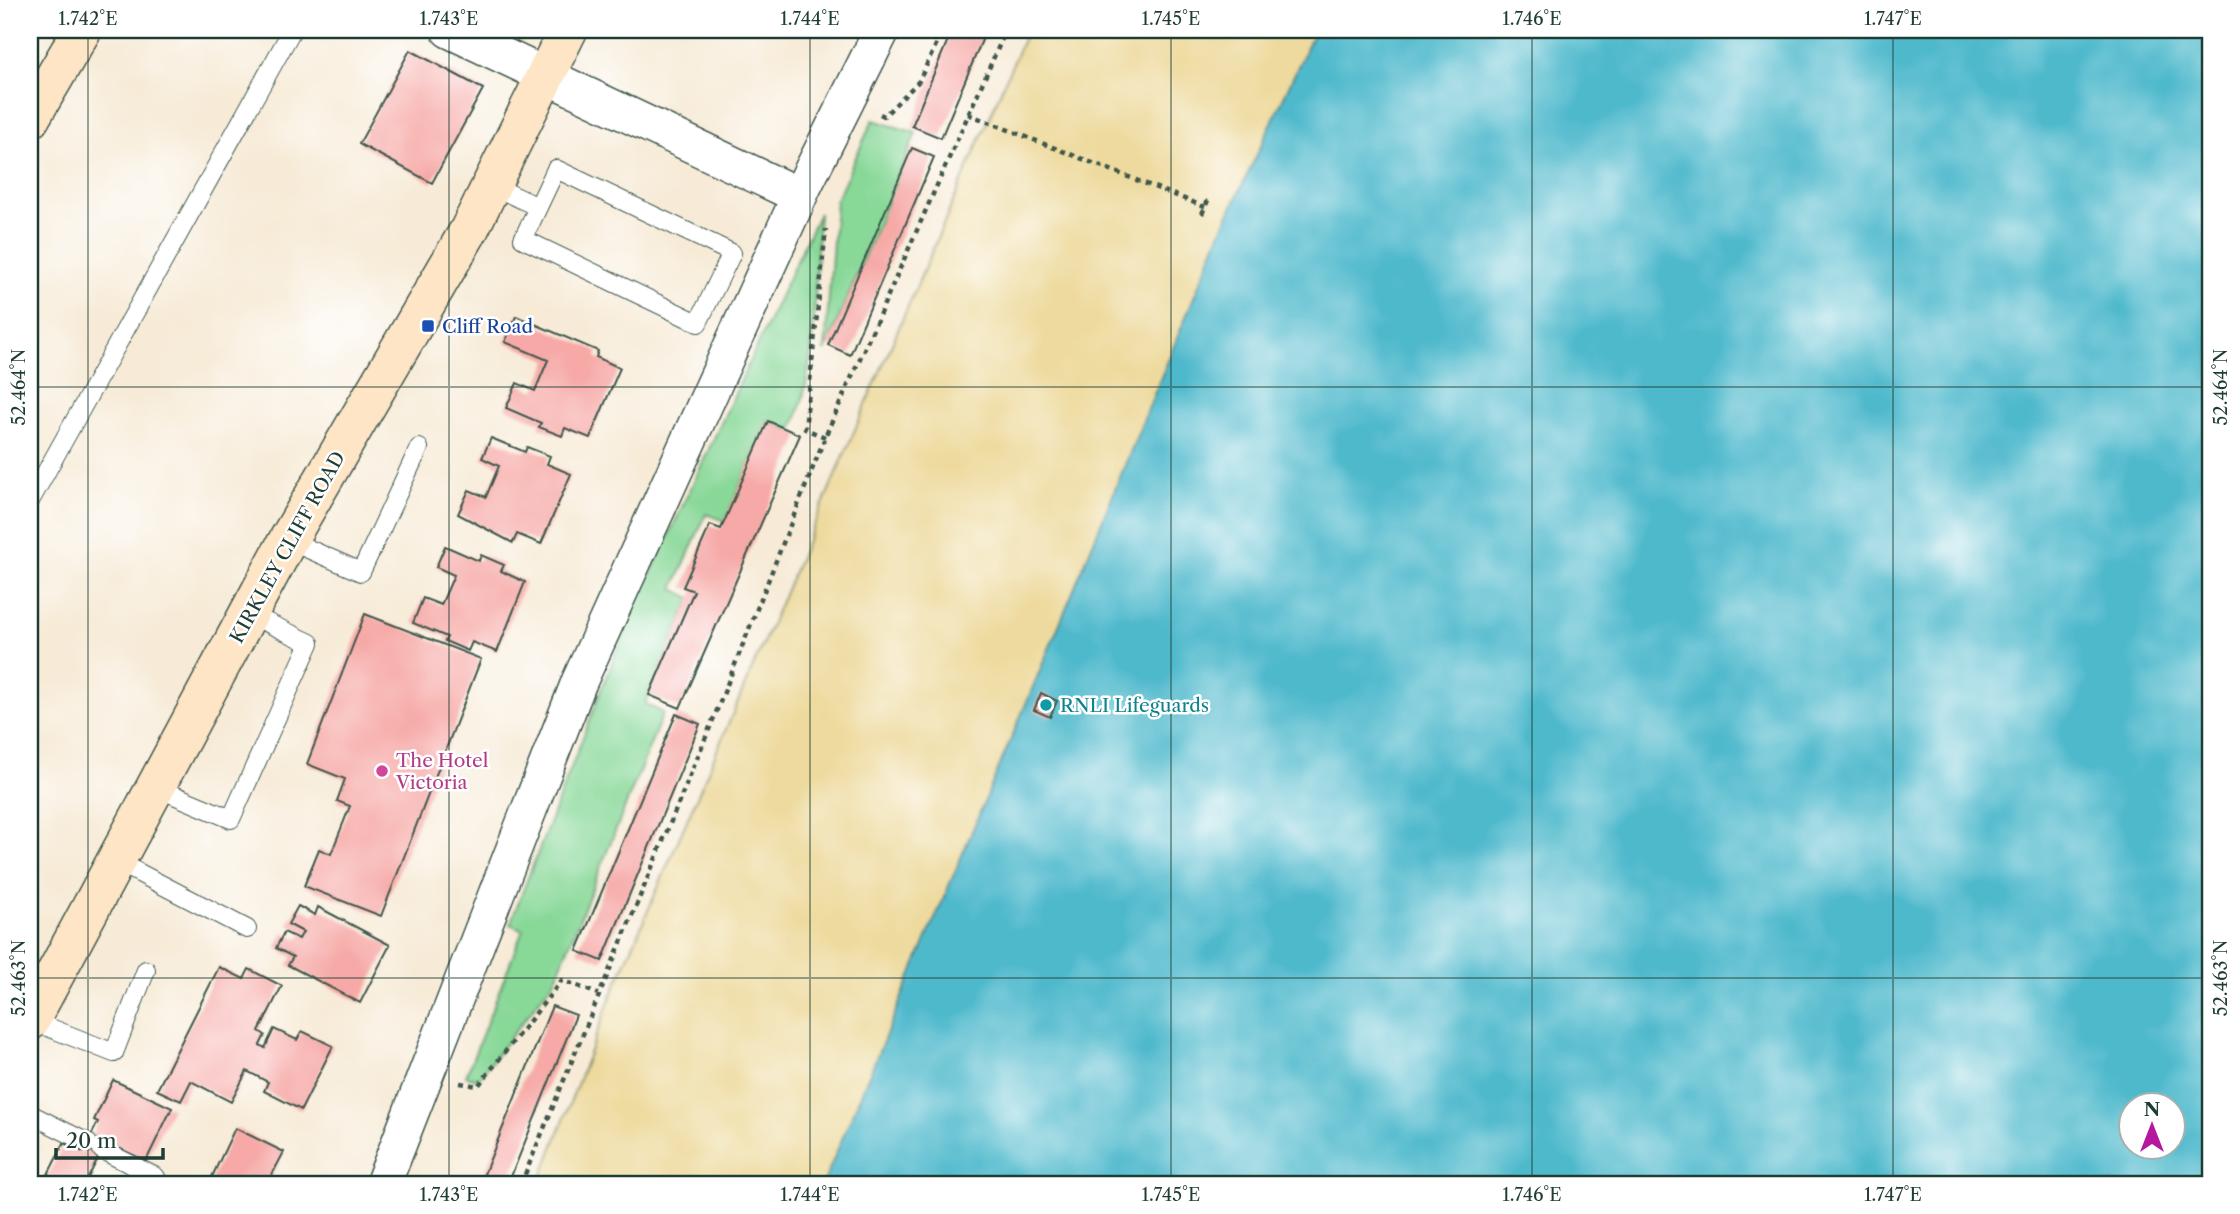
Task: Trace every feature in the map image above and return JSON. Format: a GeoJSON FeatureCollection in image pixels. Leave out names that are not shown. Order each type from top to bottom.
{"type":"FeatureCollection","features":[{"type":"Feature","properties":{"kind":"main road"},"geometry":{"type":"LineString","coordinates":[[30,120],[82,30]]}},
{"type":"Feature","properties":{"kind":"main road","name":"KIRKLEY CLIFF ROAD"},"geometry":{"type":"LineString","coordinates":[[30,1020],[288,540],[469,230],[568,30]]}},
{"type":"Feature","properties":{"kind":"street"},"geometry":{"type":"LineString","coordinates":[[449,30],[785,189]]}},
{"type":"Feature","properties":{"kind":"street"},"geometry":{"type":"LineString","coordinates":[[383,1184],[579,682],[804,186],[882,30]]}},
{"type":"Feature","properties":{"kind":"lane"},"geometry":{"type":"LineString","coordinates":[[30,501],[292,30]]}},
{"type":"Feature","properties":{"kind":"lane"},"geometry":{"type":"LineString","coordinates":[[556,169],[732,253],[698,323],[523,239],[538,207],[556,169]]}},
{"type":"Feature","properties":{"kind":"lane"},"geometry":{"type":"LineString","coordinates":[[491,185],[538,207]]}},
{"type":"Feature","properties":{"kind":"lane"},"geometry":{"type":"LineString","coordinates":[[288,540],[361,572],[419,448]]}},
{"type":"Feature","properties":{"kind":"lane"},"geometry":{"type":"LineString","coordinates":[[155,788],[231,819],[310,643],[249,614]]}},
{"type":"Feature","properties":{"kind":"lane"},"geometry":{"type":"LineString","coordinates":[[116,861],[247,929]]}},
{"type":"Feature","properties":{"kind":"lane"},"geometry":{"type":"LineString","coordinates":[[30,1020],[114,1054],[146,970]]}},
{"type":"Feature","properties":{"kind":"lane"},"geometry":{"type":"LineString","coordinates":[[30,1114],[156,1177]]}},
{"type":"Feature","properties":{"kind":"path"},"geometry":{"type":"LineString","coordinates":[[521,1184],[715,715],[825,437],[1006,30]]}},
{"type":"Feature","properties":{"kind":"path"},"geometry":{"type":"LineString","coordinates":[[848,99],[884,116],[919,81],[941,32]]}},
{"type":"Feature","properties":{"kind":"path"},"geometry":{"type":"LineString","coordinates":[[968,114],[1205,207]]}},
{"type":"Feature","properties":{"kind":"path"},"geometry":{"type":"LineString","coordinates":[[1202,214],[1209,198]]}},
{"type":"Feature","properties":{"kind":"path"},"geometry":{"type":"LineString","coordinates":[[825,437],[805,429],[826,221]]}},
{"type":"Feature","properties":{"kind":"path"},"geometry":{"type":"LineString","coordinates":[[459,1082],[478,1086],[562,980],[598,994]]}},
{"type":"Feature","properties":{"kind":"green space"},"geometry":{"type":"Polygon","coordinates":[[[873,120],[916,133],[825,351],[836,200],[873,120]]]}},
{"type":"Feature","properties":{"kind":"green space"},"geometry":{"type":"Polygon","coordinates":[[[819,213],[813,326],[806,385],[800,410],[791,431],[768,421],[725,521],[706,514],[673,589],[691,598],[645,704],[663,713],[555,980],[478,1079],[466,1076],[523,930],[510,924],[626,627],[819,213]]]}},
{"type":"Feature","properties":{"kind":"sand"},"geometry":{"type":"Polygon","coordinates":[[[1027,30],[1563,30],[1046,1184],[539,1184],[610,999],[1027,30]]]}},
{"type":"Feature","properties":{"kind":"water"},"geometry":{"type":"Polygon","coordinates":[[[1315,30],[2210,30],[2210,1184],[823,1184],[1065,611],[1221,231],[1315,30]]]}},
{"type":"Feature","properties":{"kind":"building"},"geometry":{"type":"Polygon","coordinates":[[[952,30],[985,33],[941,138],[912,126],[952,30]]]}},
{"type":"Feature","properties":{"kind":"building"},"geometry":{"type":"Polygon","coordinates":[[[410,50],[483,89],[432,183],[359,144],[410,50]]]}},
{"type":"Feature","properties":{"kind":"building"},"geometry":{"type":"Polygon","coordinates":[[[912,148],[934,157],[850,355],[828,345],[912,148]]]}},
{"type":"Feature","properties":{"kind":"building"},"geometry":{"type":"Polygon","coordinates":[[[516,316],[598,351],[596,357],[620,368],[590,438],[565,428],[562,436],[539,427],[541,423],[506,408],[517,383],[535,391],[548,360],[505,342],[516,316]]]}},
{"type":"Feature","properties":{"kind":"building"},"geometry":{"type":"Polygon","coordinates":[[[768,421],[800,435],[680,708],[649,695],[694,591],[683,587],[710,525],[721,529],[768,421]]]}},
{"type":"Feature","properties":{"kind":"building"},"geometry":{"type":"Polygon","coordinates":[[[491,438],[525,452],[527,447],[550,456],[547,464],[571,474],[541,544],[517,534],[513,543],[458,514],[469,490],[486,497],[499,466],[482,458],[491,438]]]}},
{"type":"Feature","properties":{"kind":"building"},"geometry":{"type":"Polygon","coordinates":[[[445,546],[479,561],[481,555],[504,565],[501,571],[525,582],[497,652],[472,642],[468,651],[445,641],[447,637],[413,623],[423,598],[441,605],[454,575],[436,567],[445,546]]]}},
{"type":"Feature","properties":{"kind":"building","name":"The Hotel Victoria"},"geometry":{"type":"Polygon","coordinates":[[[365,614],[481,659],[381,916],[304,886],[319,849],[331,854],[350,806],[337,801],[345,779],[307,764],[365,614]]]}},
{"type":"Feature","properties":{"kind":"building","name":"RNLI Lifeguards"},"geometry":{"type":"Polygon","coordinates":[[[1041,693],[1057,701],[1050,717],[1034,710],[1041,693]]]}},
{"type":"Feature","properties":{"kind":"building"},"geometry":{"type":"Polygon","coordinates":[[[676,714],[700,724],[602,961],[577,951],[676,714]]]}},
{"type":"Feature","properties":{"kind":"building"},"geometry":{"type":"Polygon","coordinates":[[[298,906],[315,915],[318,907],[390,945],[360,1003],[288,965],[293,957],[276,948],[284,932],[299,939],[303,932],[288,924],[298,906]]]}},
{"type":"Feature","properties":{"kind":"building"},"geometry":{"type":"Polygon","coordinates":[[[219,967],[244,979],[249,969],[282,986],[259,1031],[265,1035],[260,1045],[265,1048],[274,1029],[297,1040],[302,1031],[333,1046],[301,1110],[264,1091],[268,1082],[247,1071],[231,1102],[191,1081],[181,1101],[157,1090],[219,967]]]}},
{"type":"Feature","properties":{"kind":"building"},"geometry":{"type":"Polygon","coordinates":[[[552,1006],[576,1015],[508,1184],[480,1184],[552,1006]]]}},
{"type":"Feature","properties":{"kind":"building"},"geometry":{"type":"Polygon","coordinates":[[[113,1080],[172,1108],[146,1161],[106,1142],[85,1184],[43,1184],[64,1143],[83,1152],[98,1122],[94,1120],[113,1080]]]}},
{"type":"Feature","properties":{"kind":"building"},"geometry":{"type":"Polygon","coordinates":[[[235,1128],[284,1152],[267,1184],[217,1184],[210,1181],[235,1128]]]}},
{"type":"Feature","properties":{"kind":"place","name":"Cliff Road"},"geometry":{"type":"Point","coordinates":[428,326]}},
{"type":"Feature","properties":{"kind":"place","name":"RNLI Lifeguards"},"geometry":{"type":"Point","coordinates":[1046,705]}},
{"type":"Feature","properties":{"kind":"place","name":"The Hotel Victoria"},"geometry":{"type":"Point","coordinates":[382,771]}}]}
